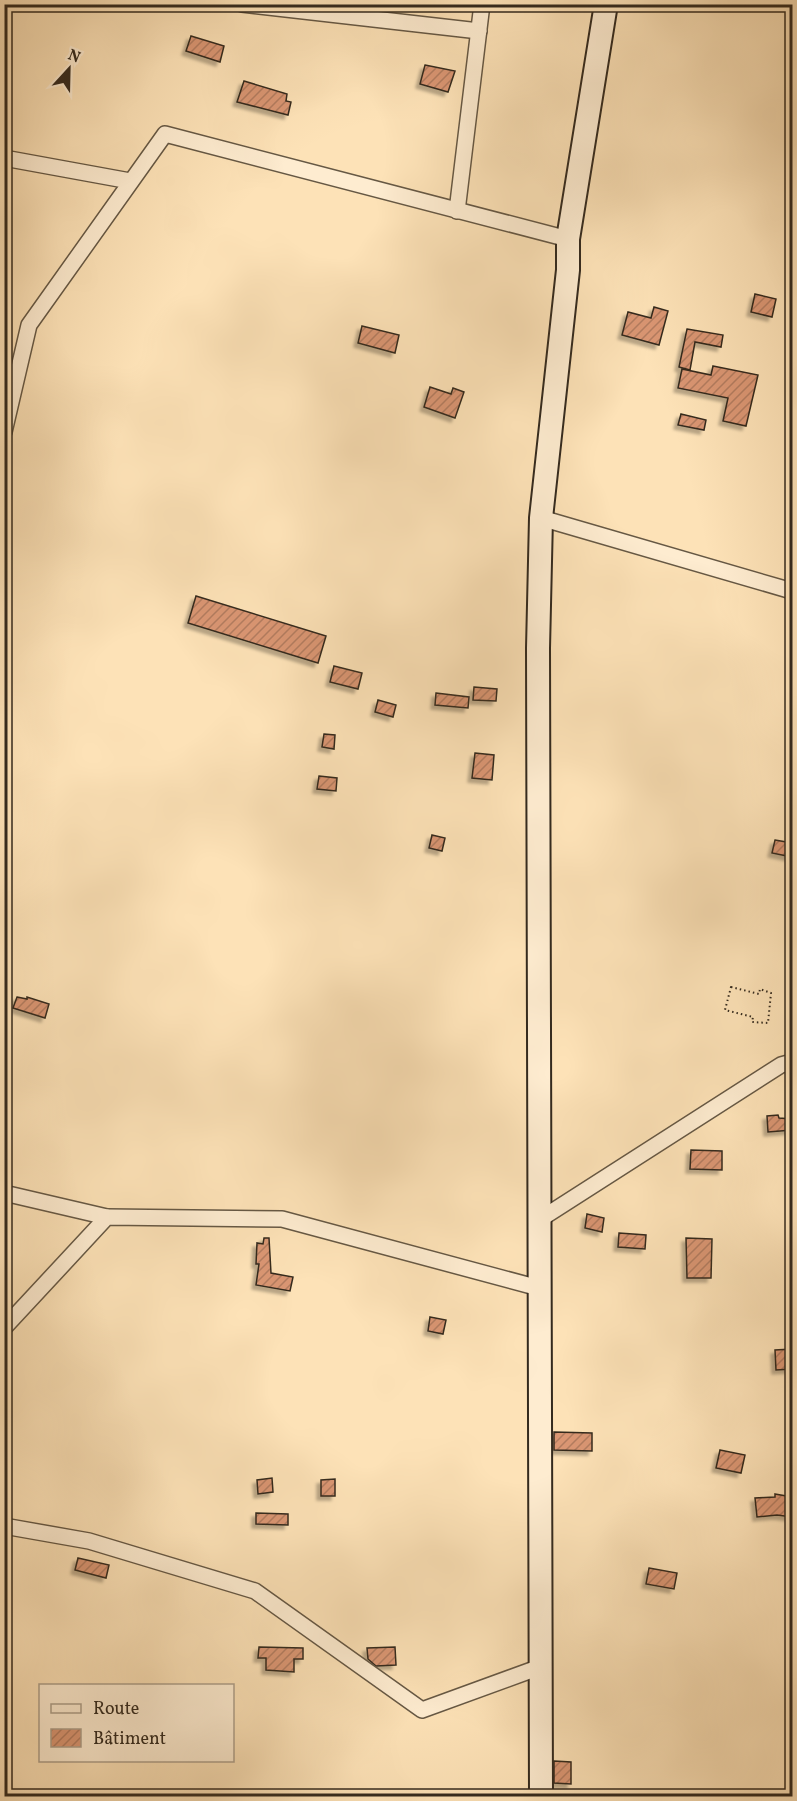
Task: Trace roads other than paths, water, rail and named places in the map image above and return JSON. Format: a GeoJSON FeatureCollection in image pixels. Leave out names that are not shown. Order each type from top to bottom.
{"type":"FeatureCollection","features":[{"type":"Feature","properties":{"kind":"main road"},"geometry":{"type":"LineString","coordinates":[[541,1797],[538,648],[541,518],[568,270],[568,239],[606,4]]}},
{"type":"Feature","properties":{"kind":"street"},"geometry":{"type":"LineString","coordinates":[[242,4],[479,31]]}},
{"type":"Feature","properties":{"kind":"street"},"geometry":{"type":"LineString","coordinates":[[457,211],[482,4]]}},
{"type":"Feature","properties":{"kind":"street"},"geometry":{"type":"LineString","coordinates":[[4,432],[29,325],[165,134],[568,239]]}},
{"type":"Feature","properties":{"kind":"street"},"geometry":{"type":"LineString","coordinates":[[4,158],[130,182]]}},
{"type":"Feature","properties":{"kind":"street"},"geometry":{"type":"LineString","coordinates":[[541,518],[792,591]]}},
{"type":"Feature","properties":{"kind":"street"},"geometry":{"type":"LineString","coordinates":[[539,1220],[782,1065],[792,1062]]}},
{"type":"Feature","properties":{"kind":"street"},"geometry":{"type":"LineString","coordinates":[[4,1193],[106,1217],[282,1219],[539,1288]]}},
{"type":"Feature","properties":{"kind":"street"},"geometry":{"type":"LineString","coordinates":[[4,1328],[106,1217]]}},
{"type":"Feature","properties":{"kind":"street"},"geometry":{"type":"LineString","coordinates":[[4,1526],[89,1541],[255,1591],[422,1710],[540,1667]]}}]}
